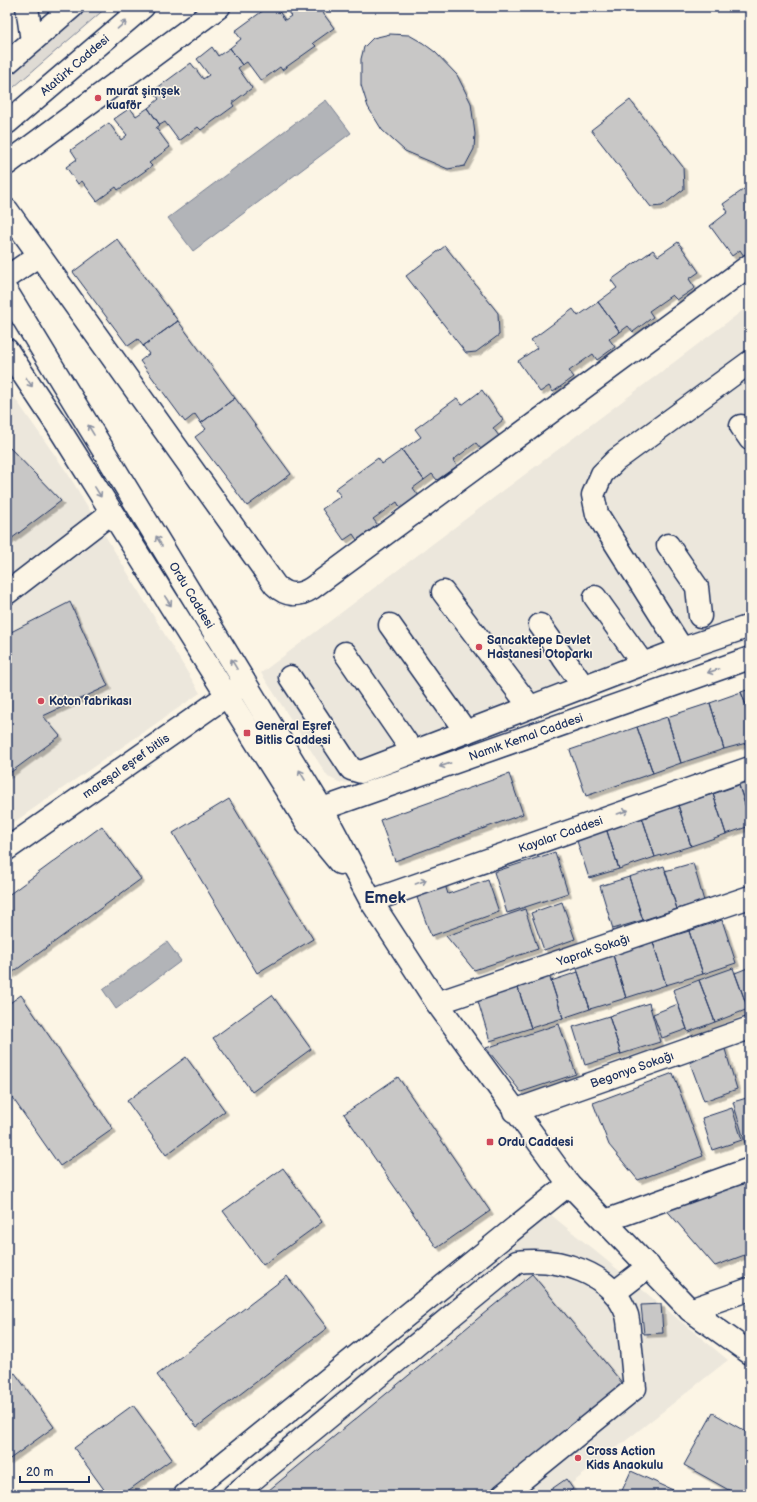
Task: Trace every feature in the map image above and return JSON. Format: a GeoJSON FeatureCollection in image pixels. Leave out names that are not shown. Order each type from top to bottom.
{"type":"FeatureCollection","features":[{"type":"Feature","properties":{"kind":"main road"},"geometry":{"type":"LineString","coordinates":[[27,7],[32,41]]}},
{"type":"Feature","properties":{"kind":"main road"},"geometry":{"type":"LineString","coordinates":[[7,63],[72,7]]}},
{"type":"Feature","properties":{"kind":"main road","name":"Atatürk Caddesi"},"geometry":{"type":"LineString","coordinates":[[7,123],[143,7]]}},
{"type":"Feature","properties":{"kind":"main road"},"geometry":{"type":"LineString","coordinates":[[7,164],[219,7]]}},
{"type":"Feature","properties":{"kind":"main road"},"geometry":{"type":"LineString","coordinates":[[7,210],[38,256],[274,585],[280,590],[292,594],[299,594],[312,588],[750,265]]}},
{"type":"Feature","properties":{"kind":"main road"},"geometry":{"type":"LineString","coordinates":[[7,277],[38,256]]}},
{"type":"Feature","properties":{"kind":"main road","name":"Ordu Caddesi"},"geometry":{"type":"LineString","coordinates":[[7,292],[236,688],[315,816],[437,1003],[514,1111],[569,1184],[690,1310],[750,1353]]}},
{"type":"Feature","properties":{"kind":"main road","name":"Ordu Caddesi"},"geometry":{"type":"LineString","coordinates":[[7,350],[57,425],[111,513],[236,688]]}},
{"type":"Feature","properties":{"kind":"main road"},"geometry":{"type":"LineString","coordinates":[[682,649],[598,514],[593,495],[602,474],[616,460],[750,362]]}},
{"type":"Feature","properties":{"kind":"main road"},"geometry":{"type":"LineString","coordinates":[[7,593],[111,513]]}},
{"type":"Feature","properties":{"kind":"main road"},"geometry":{"type":"LineString","coordinates":[[668,545],[697,587],[700,616]]}},
{"type":"Feature","properties":{"kind":"main road"},"geometry":{"type":"LineString","coordinates":[[443,592],[530,707]]}},
{"type":"Feature","properties":{"kind":"main road"},"geometry":{"type":"LineString","coordinates":[[595,598],[643,664]]}},
{"type":"Feature","properties":{"kind":"main road"},"geometry":{"type":"LineString","coordinates":[[390,625],[466,732]]}},
{"type":"Feature","properties":{"kind":"main road"},"geometry":{"type":"LineString","coordinates":[[540,625],[584,687]]}},
{"type":"Feature","properties":{"kind":"main road"},"geometry":{"type":"LineString","coordinates":[[290,677],[350,769],[361,772],[682,649],[750,626]]}},
{"type":"Feature","properties":{"kind":"main road"},"geometry":{"type":"LineString","coordinates":[[345,653],[413,752]]}},
{"type":"Feature","properties":{"kind":"main road","name":"Namık Kemal Caddesi"},"geometry":{"type":"LineString","coordinates":[[315,816],[750,658]]}},
{"type":"Feature","properties":{"kind":"main road","name":"mareşal eşref bitlis"},"geometry":{"type":"LineString","coordinates":[[7,849],[236,688]]}},
{"type":"Feature","properties":{"kind":"main road","name":"Kayalar Caddesi"},"geometry":{"type":"LineString","coordinates":[[371,901],[750,768]]}},
{"type":"Feature","properties":{"kind":"main road","name":"Yaprak Sokağı"},"geometry":{"type":"LineString","coordinates":[[437,1003],[750,897]]}},
{"type":"Feature","properties":{"kind":"main road","name":"Begonya Sokağı"},"geometry":{"type":"LineString","coordinates":[[514,1111],[750,1028]]}},
{"type":"Feature","properties":{"kind":"main road"},"geometry":{"type":"LineString","coordinates":[[605,1222],[750,1169]]}},
{"type":"Feature","properties":{"kind":"main road"},"geometry":{"type":"LineString","coordinates":[[185,1495],[569,1184]]}},
{"type":"Feature","properties":{"kind":"main road"},"geometry":{"type":"LineString","coordinates":[[234,1495],[517,1262],[543,1260],[570,1266],[594,1277],[614,1293],[627,1316],[635,1388],[503,1495]]}},
{"type":"Feature","properties":{"kind":"main road"},"geometry":{"type":"LineString","coordinates":[[614,1293],[649,1266]]}},
{"type":"Feature","properties":{"kind":"main road"},"geometry":{"type":"LineString","coordinates":[[690,1310],[750,1289]]}},
{"type":"Feature","properties":{"kind":"shaded area"},"geometry":{"type":"Polygon","coordinates":[[[89,7],[107,7],[7,93],[7,78],[89,7]]]}},
{"type":"Feature","properties":{"kind":"shaded area"},"geometry":{"type":"Polygon","coordinates":[[[326,100],[351,133],[193,251],[168,218],[326,100]]]}},
{"type":"Feature","properties":{"kind":"shaded area"},"geometry":{"type":"Polygon","coordinates":[[[750,305],[750,641],[356,782],[341,783],[328,777],[261,673],[750,305]]]}},
{"type":"Feature","properties":{"kind":"shaded area"},"geometry":{"type":"Polygon","coordinates":[[[7,387],[68,474],[200,693],[7,827],[7,387]]]}},
{"type":"Feature","properties":{"kind":"shaded area"},"geometry":{"type":"Polygon","coordinates":[[[167,942],[181,961],[116,1009],[103,990],[167,942]]]}},
{"type":"Feature","properties":{"kind":"shaded area"},"geometry":{"type":"Polygon","coordinates":[[[550,1214],[728,1360],[557,1495],[212,1495],[550,1214]]]}},
{"type":"Feature","properties":{"kind":"building"},"geometry":{"type":"Polygon","coordinates":[[[268,7],[276,7],[285,20],[291,16],[284,7],[323,7],[320,9],[334,28],[313,43],[316,46],[282,70],[280,67],[261,81],[247,62],[242,65],[230,48],[241,39],[235,31],[268,7]]]}},
{"type":"Feature","properties":{"kind":"building"},"geometry":{"type":"Polygon","coordinates":[[[390,34],[409,35],[423,43],[435,52],[457,75],[471,103],[475,134],[474,149],[465,166],[448,169],[405,151],[382,130],[368,107],[361,85],[361,59],[364,47],[373,38],[390,34]]]}},
{"type":"Feature","properties":{"kind":"building"},"geometry":{"type":"Polygon","coordinates":[[[212,47],[218,56],[230,48],[242,65],[238,68],[252,88],[232,103],[234,106],[201,130],[198,127],[179,141],[165,122],[160,125],[148,108],[159,99],[153,91],[191,63],[203,79],[209,75],[197,59],[212,47]]]}},
{"type":"Feature","properties":{"kind":"building"},"geometry":{"type":"Polygon","coordinates":[[[630,100],[683,167],[684,189],[662,206],[651,207],[591,130],[630,100]]]}},
{"type":"Feature","properties":{"kind":"building"},"geometry":{"type":"Polygon","coordinates":[[[130,108],[136,116],[148,108],[160,125],[156,128],[170,147],[149,163],[152,166],[118,190],[116,187],[97,201],[82,181],[78,184],[66,167],[77,159],[71,150],[109,123],[121,140],[127,135],[114,119],[130,108]]]}},
{"type":"Feature","properties":{"kind":"building"},"geometry":{"type":"Polygon","coordinates":[[[750,185],[750,252],[744,256],[740,250],[732,256],[710,226],[728,212],[723,204],[750,185]]]}},
{"type":"Feature","properties":{"kind":"building"},"geometry":{"type":"Polygon","coordinates":[[[117,239],[178,321],[143,346],[138,339],[128,346],[73,272],[117,239]]]}},
{"type":"Feature","properties":{"kind":"building"},"geometry":{"type":"Polygon","coordinates":[[[678,242],[699,272],[689,279],[695,288],[677,300],[672,295],[649,311],[653,317],[633,332],[628,326],[620,332],[598,302],[617,288],[611,280],[653,250],[658,256],[678,242]]]}},
{"type":"Feature","properties":{"kind":"building"},"geometry":{"type":"Polygon","coordinates":[[[445,246],[498,313],[499,335],[476,352],[466,353],[406,276],[445,246]]]}},
{"type":"Feature","properties":{"kind":"building"},"geometry":{"type":"Polygon","coordinates":[[[598,302],[620,332],[609,339],[615,347],[597,360],[593,354],[569,371],[574,377],[553,392],[549,386],[540,392],[518,361],[537,348],[531,340],[573,309],[578,316],[598,302]]]}},
{"type":"Feature","properties":{"kind":"building"},"geometry":{"type":"Polygon","coordinates":[[[178,321],[235,398],[201,423],[195,414],[185,422],[140,361],[149,354],[143,346],[178,321]]]}},
{"type":"Feature","properties":{"kind":"building"},"geometry":{"type":"Polygon","coordinates":[[[482,390],[503,420],[493,428],[499,436],[481,449],[476,443],[453,460],[457,466],[437,480],[432,474],[424,480],[402,450],[421,437],[415,429],[457,398],[462,405],[482,390]]]}},
{"type":"Feature","properties":{"kind":"building"},"geometry":{"type":"Polygon","coordinates":[[[235,398],[291,474],[247,506],[195,437],[206,429],[201,423],[235,398]]]}},
{"type":"Feature","properties":{"kind":"building"},"geometry":{"type":"Polygon","coordinates":[[[10,448],[61,501],[7,542],[7,450],[10,448]]]}},
{"type":"Feature","properties":{"kind":"building"},"geometry":{"type":"Polygon","coordinates":[[[402,450],[424,480],[413,488],[419,496],[401,509],[397,502],[373,519],[378,525],[357,540],[353,534],[344,540],[322,509],[341,496],[335,489],[378,458],[382,464],[402,450]]]}},
{"type":"Feature","properties":{"kind":"building","name":"Koton fabrikası"},"geometry":{"type":"Polygon","coordinates":[[[70,602],[108,686],[43,716],[60,736],[7,775],[7,634],[70,602]]]}},
{"type":"Feature","properties":{"kind":"building"},"geometry":{"type":"Polygon","coordinates":[[[750,689],[750,716],[741,692],[750,689]]]}},
{"type":"Feature","properties":{"kind":"building"},"geometry":{"type":"Polygon","coordinates":[[[741,692],[750,716],[750,742],[724,749],[710,703],[741,692]]]}},
{"type":"Feature","properties":{"kind":"building"},"geometry":{"type":"Polygon","coordinates":[[[710,703],[724,749],[681,763],[667,717],[710,703]]]}},
{"type":"Feature","properties":{"kind":"building"},"geometry":{"type":"Polygon","coordinates":[[[667,717],[681,763],[653,773],[637,727],[667,717]]]}},
{"type":"Feature","properties":{"kind":"building"},"geometry":{"type":"Polygon","coordinates":[[[637,727],[653,773],[586,796],[570,750],[637,727]]]}},
{"type":"Feature","properties":{"kind":"building"},"geometry":{"type":"Polygon","coordinates":[[[509,774],[523,814],[395,861],[380,820],[509,774]]]}},
{"type":"Feature","properties":{"kind":"building"},"geometry":{"type":"Polygon","coordinates":[[[750,779],[750,820],[738,783],[750,779]]]}},
{"type":"Feature","properties":{"kind":"building"},"geometry":{"type":"Polygon","coordinates":[[[739,785],[750,820],[750,826],[726,834],[713,794],[739,785]]]}},
{"type":"Feature","properties":{"kind":"building"},"geometry":{"type":"Polygon","coordinates":[[[713,794],[726,834],[691,846],[678,805],[713,794]]]}},
{"type":"Feature","properties":{"kind":"building"},"geometry":{"type":"Polygon","coordinates":[[[229,799],[313,939],[257,973],[173,833],[229,799]]]}},
{"type":"Feature","properties":{"kind":"building"},"geometry":{"type":"Polygon","coordinates":[[[678,805],[691,846],[655,857],[642,817],[678,805]]]}},
{"type":"Feature","properties":{"kind":"building"},"geometry":{"type":"Polygon","coordinates":[[[642,817],[655,857],[619,869],[606,828],[642,817]]]}},
{"type":"Feature","properties":{"kind":"building"},"geometry":{"type":"Polygon","coordinates":[[[102,826],[141,879],[9,975],[7,972],[7,896],[102,826]]]}},
{"type":"Feature","properties":{"kind":"building"},"geometry":{"type":"Polygon","coordinates":[[[606,828],[619,869],[589,878],[576,838],[606,828]]]}},
{"type":"Feature","properties":{"kind":"building"},"geometry":{"type":"Polygon","coordinates":[[[555,852],[568,893],[507,913],[494,872],[555,852]]]}},
{"type":"Feature","properties":{"kind":"building"},"geometry":{"type":"Polygon","coordinates":[[[693,863],[704,901],[677,909],[665,871],[693,863]]]}},
{"type":"Feature","properties":{"kind":"building"},"geometry":{"type":"Polygon","coordinates":[[[664,866],[677,909],[643,920],[629,877],[664,866]]]}},
{"type":"Feature","properties":{"kind":"building"},"geometry":{"type":"Polygon","coordinates":[[[629,877],[643,920],[613,929],[600,886],[629,877]]]}},
{"type":"Feature","properties":{"kind":"building"},"geometry":{"type":"Polygon","coordinates":[[[488,880],[499,912],[431,936],[415,892],[444,882],[448,894],[488,880]]]}},
{"type":"Feature","properties":{"kind":"building"},"geometry":{"type":"Polygon","coordinates":[[[562,902],[575,939],[544,950],[531,913],[562,902]]]}},
{"type":"Feature","properties":{"kind":"building"},"geometry":{"type":"Polygon","coordinates":[[[525,909],[538,949],[474,970],[446,936],[525,909]]]}},
{"type":"Feature","properties":{"kind":"building"},"geometry":{"type":"Polygon","coordinates":[[[722,920],[736,963],[703,974],[689,931],[722,920]]]}},
{"type":"Feature","properties":{"kind":"building"},"geometry":{"type":"Polygon","coordinates":[[[689,931],[703,974],[666,985],[653,942],[689,931]]]}},
{"type":"Feature","properties":{"kind":"building"},"geometry":{"type":"Polygon","coordinates":[[[653,942],[666,985],[626,998],[613,955],[653,942]]]}},
{"type":"Feature","properties":{"kind":"building"},"geometry":{"type":"Polygon","coordinates":[[[613,955],[626,998],[590,1009],[576,966],[613,955]]]}},
{"type":"Feature","properties":{"kind":"building"},"geometry":{"type":"Polygon","coordinates":[[[750,967],[750,1008],[748,1009],[735,973],[750,967]]]}},
{"type":"Feature","properties":{"kind":"building"},"geometry":{"type":"Polygon","coordinates":[[[733,968],[748,1009],[715,1022],[699,980],[733,968]]]}},
{"type":"Feature","properties":{"kind":"building"},"geometry":{"type":"Polygon","coordinates":[[[548,972],[563,1018],[531,1028],[516,982],[548,972]]]}},
{"type":"Feature","properties":{"kind":"building"},"geometry":{"type":"Polygon","coordinates":[[[578,972],[590,1009],[563,1018],[551,981],[578,972]]]}},
{"type":"Feature","properties":{"kind":"building"},"geometry":{"type":"Polygon","coordinates":[[[699,980],[715,1022],[688,1032],[673,990],[699,980]]]}},
{"type":"Feature","properties":{"kind":"building"},"geometry":{"type":"Polygon","coordinates":[[[516,982],[531,1028],[490,1041],[476,995],[516,982]]]}},
{"type":"Feature","properties":{"kind":"building"},"geometry":{"type":"Polygon","coordinates":[[[21,995],[113,1129],[60,1166],[7,1090],[7,1005],[21,995]]]}},
{"type":"Feature","properties":{"kind":"building"},"geometry":{"type":"Polygon","coordinates":[[[272,995],[311,1049],[252,1092],[213,1038],[272,995]]]}},
{"type":"Feature","properties":{"kind":"building"},"geometry":{"type":"Polygon","coordinates":[[[649,1003],[660,1042],[621,1054],[609,1016],[649,1003]]]}},
{"type":"Feature","properties":{"kind":"building"},"geometry":{"type":"Polygon","coordinates":[[[678,1004],[687,1029],[662,1038],[653,1014],[678,1004]]]}},
{"type":"Feature","properties":{"kind":"building"},"geometry":{"type":"Polygon","coordinates":[[[609,1016],[621,1054],[585,1065],[573,1027],[609,1016]]]}},
{"type":"Feature","properties":{"kind":"building"},"geometry":{"type":"Polygon","coordinates":[[[559,1024],[576,1074],[521,1092],[486,1048],[559,1024]]]}},
{"type":"Feature","properties":{"kind":"building"},"geometry":{"type":"Polygon","coordinates":[[[724,1046],[737,1089],[704,1101],[690,1063],[724,1046]]]}},
{"type":"Feature","properties":{"kind":"building"},"geometry":{"type":"Polygon","coordinates":[[[186,1057],[225,1111],[166,1155],[127,1101],[186,1057]]]}},
{"type":"Feature","properties":{"kind":"building"},"geometry":{"type":"Polygon","coordinates":[[[673,1073],[703,1156],[638,1180],[609,1145],[593,1103],[673,1073]]]}},
{"type":"Feature","properties":{"kind":"building"},"geometry":{"type":"Polygon","coordinates":[[[398,1077],[490,1211],[437,1248],[344,1114],[398,1077]]]}},
{"type":"Feature","properties":{"kind":"building"},"geometry":{"type":"Polygon","coordinates":[[[750,1097],[750,1141],[745,1143],[733,1102],[750,1097]]]}},
{"type":"Feature","properties":{"kind":"building"},"geometry":{"type":"Polygon","coordinates":[[[732,1108],[742,1140],[712,1150],[702,1118],[732,1108]]]}},
{"type":"Feature","properties":{"kind":"building"},"geometry":{"type":"Polygon","coordinates":[[[283,1168],[322,1222],[263,1265],[223,1211],[283,1168]]]}},
{"type":"Feature","properties":{"kind":"building"},"geometry":{"type":"Polygon","coordinates":[[[750,1175],[750,1253],[715,1266],[664,1207],[750,1175]]]}},
{"type":"Feature","properties":{"kind":"building"},"geometry":{"type":"Polygon","coordinates":[[[532,1274],[623,1384],[488,1495],[263,1495],[532,1274]]]}},
{"type":"Feature","properties":{"kind":"building"},"geometry":{"type":"Polygon","coordinates":[[[287,1276],[327,1328],[197,1427],[157,1375],[287,1276]]]}},
{"type":"Feature","properties":{"kind":"building"},"geometry":{"type":"Polygon","coordinates":[[[661,1304],[663,1333],[644,1334],[641,1305],[661,1304]]]}},
{"type":"Feature","properties":{"kind":"building"},"geometry":{"type":"Polygon","coordinates":[[[15,1373],[54,1427],[7,1461],[7,1378],[15,1373]]]}},
{"type":"Feature","properties":{"kind":"building"},"geometry":{"type":"Polygon","coordinates":[[[133,1405],[172,1459],[122,1495],[108,1495],[74,1448],[133,1405]]]}},
{"type":"Feature","properties":{"kind":"building"},"geometry":{"type":"Polygon","coordinates":[[[713,1413],[750,1434],[750,1495],[733,1495],[734,1493],[684,1465],[713,1413]]]}},
{"type":"Feature","properties":{"kind":"building"},"geometry":{"type":"Polygon","coordinates":[[[631,1471],[684,1495],[620,1495],[631,1471]]]}},
{"type":"Feature","properties":{"kind":"building"},"geometry":{"type":"Polygon","coordinates":[[[566,1479],[573,1489],[565,1495],[543,1495],[566,1479]]]}},
{"type":"Feature","properties":{"kind":"place","name":"murat şimşek kuaför"},"geometry":{"type":"Point","coordinates":[98,98]}},
{"type":"Feature","properties":{"kind":"place","name":"Sancaktepe Devlet Hastanesi Otoparkı"},"geometry":{"type":"Point","coordinates":[479,647]}},
{"type":"Feature","properties":{"kind":"place","name":"Koton fabrikası"},"geometry":{"type":"Point","coordinates":[41,701]}},
{"type":"Feature","properties":{"kind":"place","name":"General Eşref Bitlis Caddesi"},"geometry":{"type":"Point","coordinates":[247,733]}},
{"type":"Feature","properties":{"kind":"place","name":"Ordu Caddesi"},"geometry":{"type":"Point","coordinates":[490,1142]}},
{"type":"Feature","properties":{"kind":"place","name":"Cross Action Kids Anaokulu"},"geometry":{"type":"Point","coordinates":[578,1458]}},
{"type":"Feature","properties":{"kind":"district","name":"Emek"},"geometry":{"type":"Point","coordinates":[385,897]}}]}
